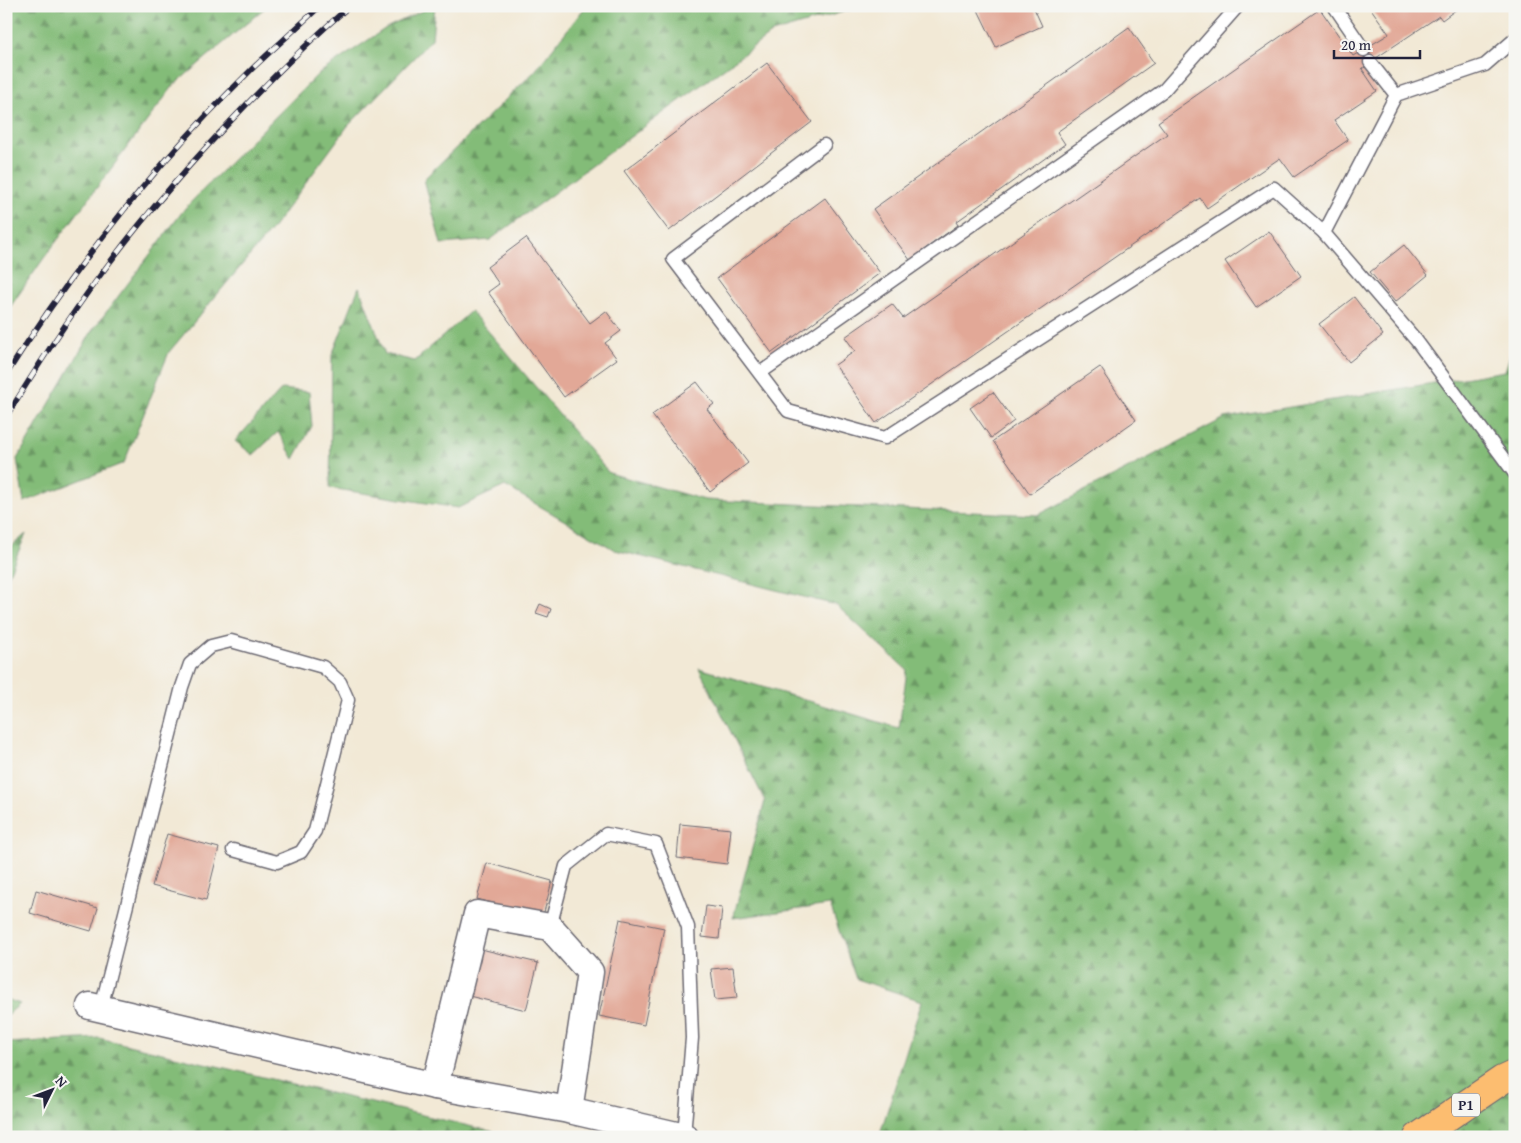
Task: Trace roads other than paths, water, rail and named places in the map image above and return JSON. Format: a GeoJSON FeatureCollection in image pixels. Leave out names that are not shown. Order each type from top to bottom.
{"type":"FeatureCollection","features":[{"type":"Feature","properties":{"kind":"main road","name":"P1"},"geometry":{"type":"LineString","coordinates":[[1418,1137],[1502,1080],[1515,1074]]}},
{"type":"Feature","properties":{"kind":"street"},"geometry":{"type":"LineString","coordinates":[[434,1086],[477,914],[550,927],[590,972],[569,1110]]}},
{"type":"Feature","properties":{"kind":"street"},"geometry":{"type":"LineString","coordinates":[[96,1007],[434,1086],[569,1110],[685,1137]]}},
{"type":"Feature","properties":{"kind":"lane"},"geometry":{"type":"LineString","coordinates":[[760,373],[1164,90],[1238,6]]}},
{"type":"Feature","properties":{"kind":"lane"},"geometry":{"type":"LineString","coordinates":[[1334,6],[1364,50]]}},
{"type":"Feature","properties":{"kind":"lane"},"geometry":{"type":"LineString","coordinates":[[1324,234],[1396,95],[1486,65],[1515,39]]}},
{"type":"Feature","properties":{"kind":"lane"},"geometry":{"type":"LineString","coordinates":[[1370,62],[1396,95]]}},
{"type":"Feature","properties":{"kind":"lane"},"geometry":{"type":"LineString","coordinates":[[824,145],[673,259],[788,411],[885,438],[1274,188],[1324,234],[1416,340],[1515,474]]}},
{"type":"Feature","properties":{"kind":"lane"},"geometry":{"type":"LineString","coordinates":[[96,1007],[182,687],[190,664],[211,646],[231,642],[323,667],[340,682],[348,700],[315,831],[301,852],[276,862],[233,850]]}},
{"type":"Feature","properties":{"kind":"lane"},"geometry":{"type":"LineString","coordinates":[[550,927],[566,866],[606,834],[656,844],[688,927],[692,1038],[685,1137]]}},
{"type":"Feature","properties":{"kind":"railway"},"geometry":{"type":"LineString","coordinates":[[6,375],[90,253],[152,176],[218,103],[320,6]]}},
{"type":"Feature","properties":{"kind":"railway"},"geometry":{"type":"LineString","coordinates":[[6,417],[84,298],[149,213],[206,147],[246,105],[296,54],[350,6]]}}]}
